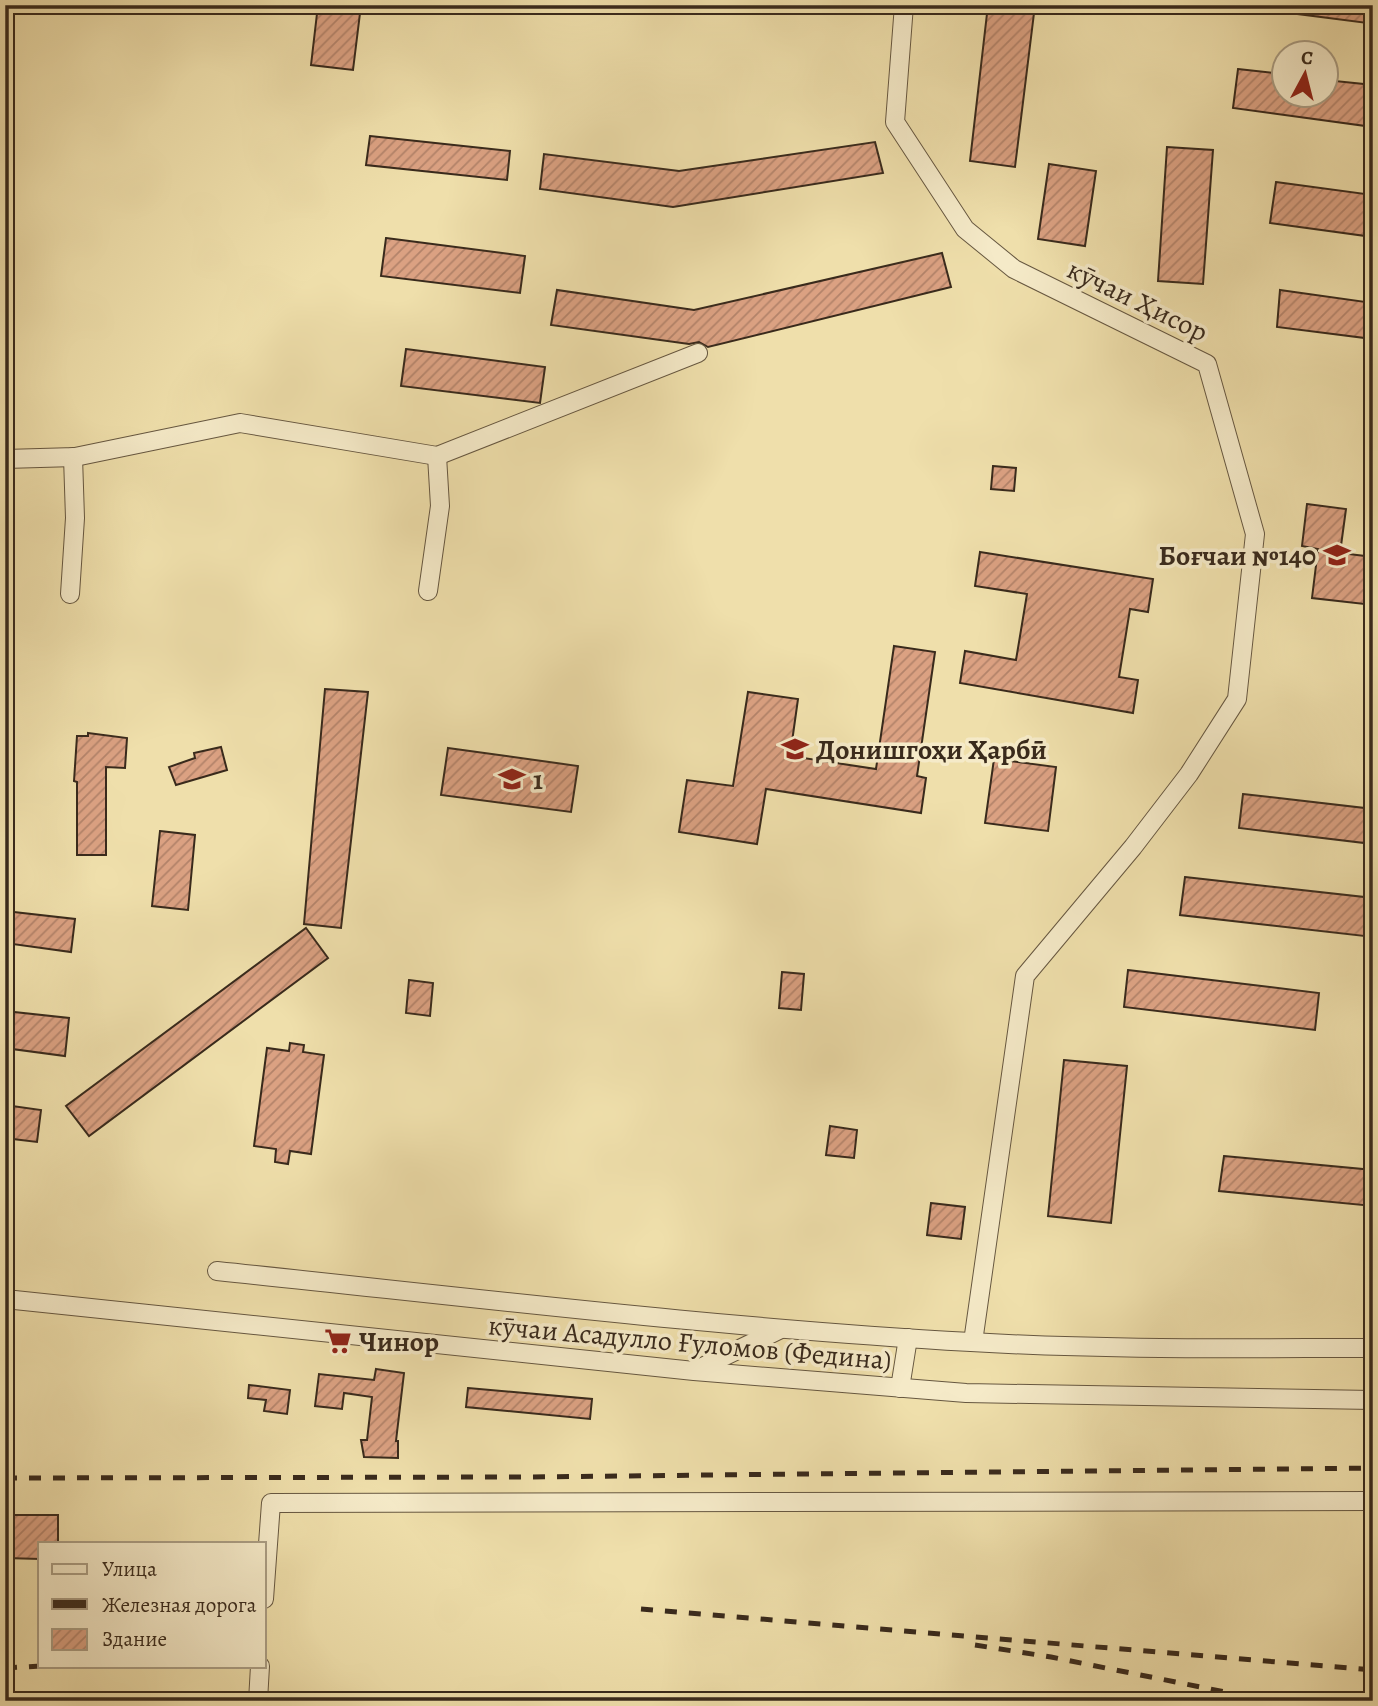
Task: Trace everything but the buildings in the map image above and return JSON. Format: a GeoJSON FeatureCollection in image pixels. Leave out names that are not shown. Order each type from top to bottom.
{"type":"FeatureCollection","features":[{"type":"Feature","properties":{"kind":"street","name":"кӯчаи Ҳисор"},"geometry":{"type":"LineString","coordinates":[[904,5],[895,122],[965,229],[1014,269],[1207,364],[1255,534],[1237,699],[1189,774],[1133,847],[1024,976],[973,1342]]}},
{"type":"Feature","properties":{"kind":"street"},"geometry":{"type":"LineString","coordinates":[[5,459],[73,457],[240,423],[437,456],[698,353]]}},
{"type":"Feature","properties":{"kind":"street"},"geometry":{"type":"LineString","coordinates":[[428,591],[440,506],[437,456]]}},
{"type":"Feature","properties":{"kind":"street"},"geometry":{"type":"LineString","coordinates":[[70,594],[75,518],[73,457]]}},
{"type":"Feature","properties":{"kind":"street"},"geometry":{"type":"LineString","coordinates":[[218,1271],[781,1329],[908,1338],[1116,1347],[1373,1348]]}},
{"type":"Feature","properties":{"kind":"street","name":"кӯчаи Асадулло Ғуломов (Федина)"},"geometry":{"type":"LineString","coordinates":[[5,1299],[694,1371],[966,1393],[1373,1400]]}},
{"type":"Feature","properties":{"kind":"street"},"geometry":{"type":"LineString","coordinates":[[694,1371],[781,1329]]}},
{"type":"Feature","properties":{"kind":"street"},"geometry":{"type":"LineString","coordinates":[[900,1388],[908,1338]]}},
{"type":"Feature","properties":{"kind":"street"},"geometry":{"type":"LineString","coordinates":[[266,1572],[271,1503],[1373,1501]]}},
{"type":"Feature","properties":{"kind":"street"},"geometry":{"type":"LineString","coordinates":[[258,1701],[260,1668]]}},
{"type":"Feature","properties":{"kind":"railway"},"geometry":{"type":"LineString","coordinates":[[5,1478],[524,1477],[1373,1468]]}},
{"type":"Feature","properties":{"kind":"railway"},"geometry":{"type":"LineString","coordinates":[[641,1609],[1373,1670]]}},
{"type":"Feature","properties":{"kind":"railway"},"geometry":{"type":"LineString","coordinates":[[975,1645],[1051,1657],[1270,1701]]}},
{"type":"Feature","properties":{"kind":"railway"},"geometry":{"type":"LineString","coordinates":[[5,1668],[38,1666]]}},
{"type":"Feature","properties":{"kind":"place","name":"Боғчаи №140"},"geometry":{"type":"Point","coordinates":[1337,555]}},
{"type":"Feature","properties":{"kind":"place","name":"Донишгоҳи Ҳарбӣ"},"geometry":{"type":"Point","coordinates":[795,749]}},
{"type":"Feature","properties":{"kind":"place","name":"1"},"geometry":{"type":"Point","coordinates":[512,779]}},
{"type":"Feature","properties":{"kind":"place","name":"Чинор"},"geometry":{"type":"Point","coordinates":[338,1341]}}]}
